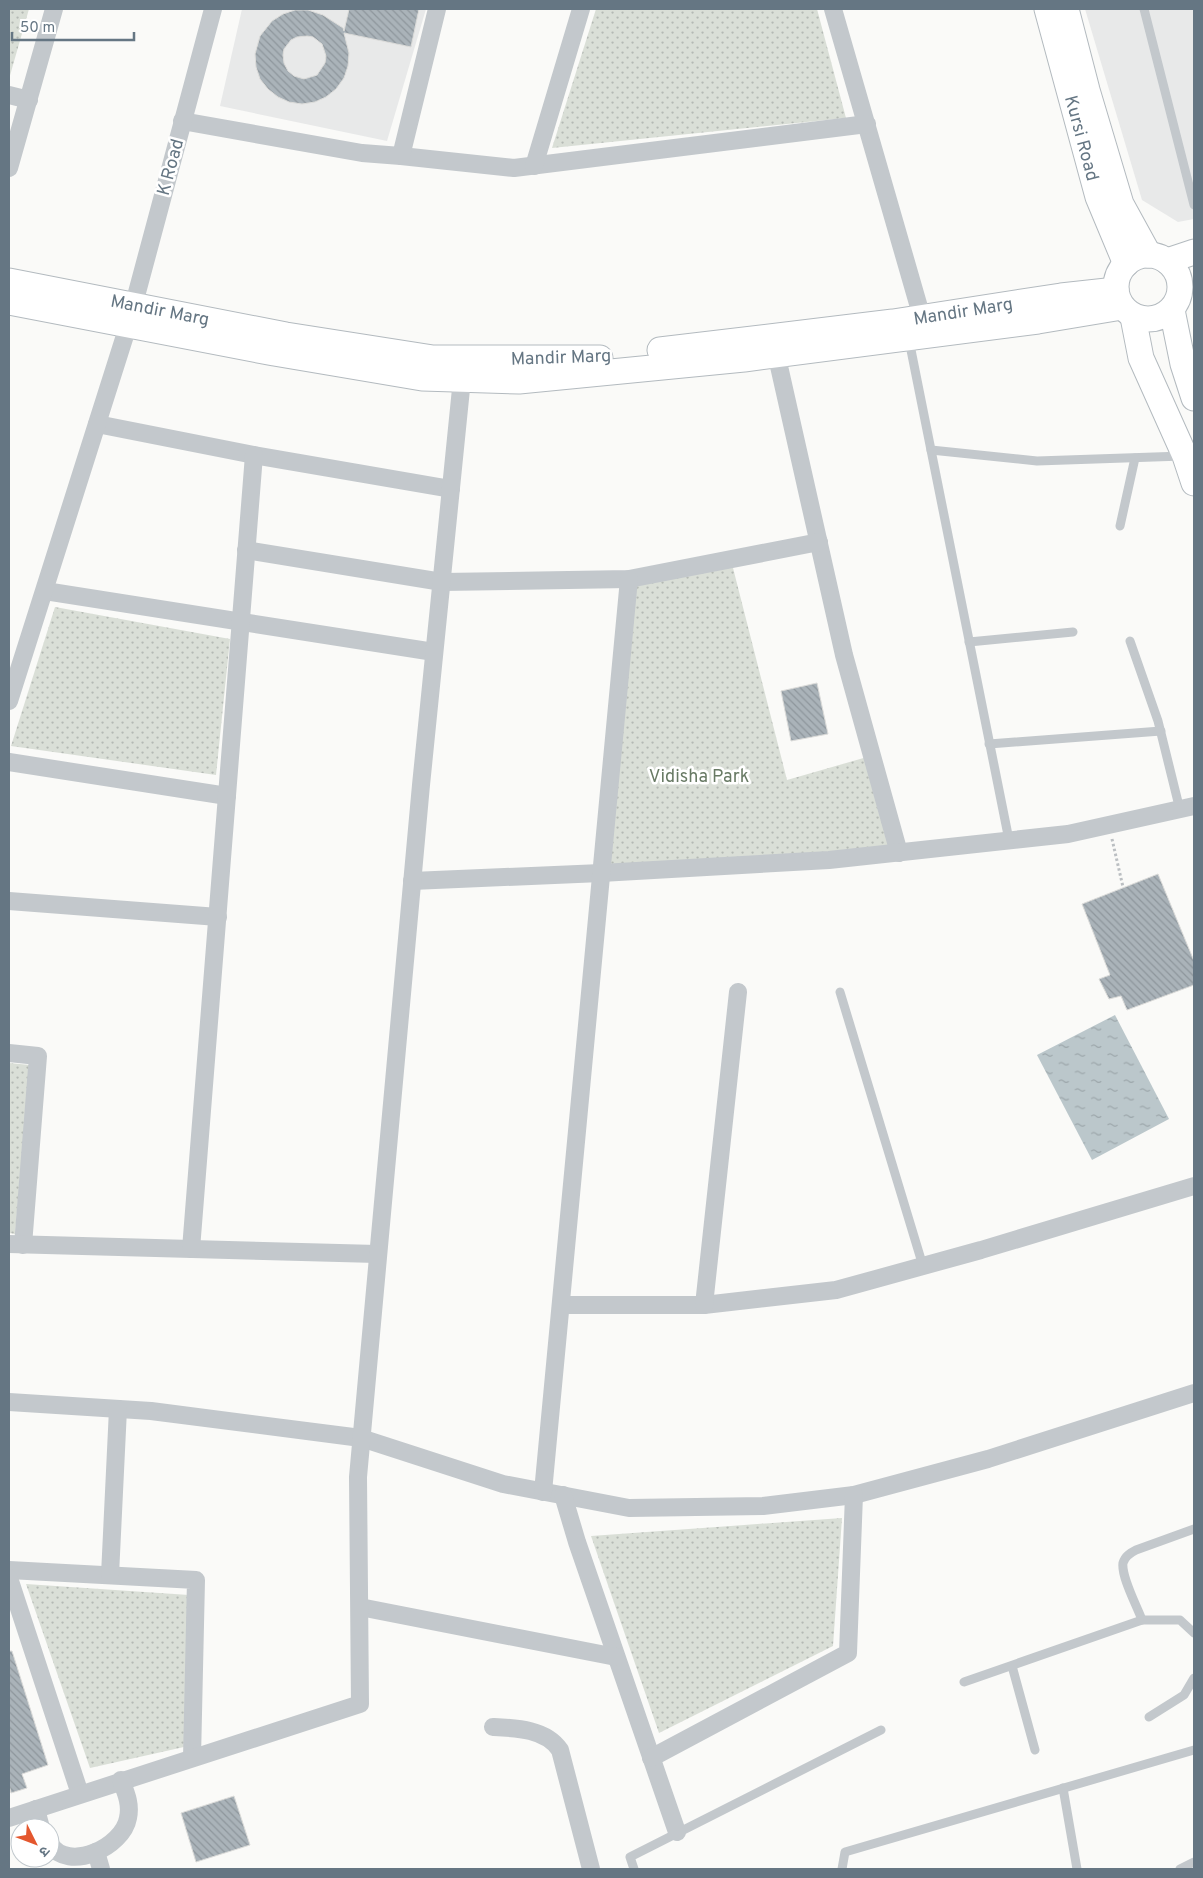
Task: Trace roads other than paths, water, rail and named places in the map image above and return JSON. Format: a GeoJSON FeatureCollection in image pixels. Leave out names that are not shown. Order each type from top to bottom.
{"type":"FeatureCollection","features":[{"type":"Feature","properties":{"kind":"main road","name":"Kursi Road"},"geometry":{"type":"LineString","coordinates":[[1047,9],[1098,197],[1126,264]]}},
{"type":"Feature","properties":{"kind":"main road","name":"Kursi Road"},"geometry":{"type":"LineString","coordinates":[[1066,9],[1120,204],[1158,258]]}},
{"type":"Feature","properties":{"kind":"main road"},"geometry":{"type":"LineString","coordinates":[[1194,252],[1158,258],[1133,259],[1126,264],[1118,276],[1124,305],[1141,358],[1185,456],[1194,483]]}},
{"type":"Feature","properties":{"kind":"main road"},"geometry":{"type":"LineString","coordinates":[[9,302],[131,316],[274,353],[422,378],[463,369],[519,381],[916,327],[1038,320],[1124,305],[1147,320],[1160,318],[1172,310],[1187,284],[1179,277],[1174,268],[1158,258]]}},
{"type":"Feature","properties":{"kind":"main road","name":"Mandir Marg"},"geometry":{"type":"LineString","coordinates":[[9,281],[131,316]]}},
{"type":"Feature","properties":{"kind":"main road"},"geometry":{"type":"LineString","coordinates":[[1172,310],[1183,364],[1194,398]]}},
{"type":"Feature","properties":{"kind":"street"},"geometry":{"type":"LineString","coordinates":[[9,168],[54,9]]}},
{"type":"Feature","properties":{"kind":"street","name":"K Road"},"geometry":{"type":"LineString","coordinates":[[9,701],[131,316],[213,9]]}},
{"type":"Feature","properties":{"kind":"street"},"geometry":{"type":"LineString","coordinates":[[401,156],[437,9]]}},
{"type":"Feature","properties":{"kind":"street"},"geometry":{"type":"LineString","coordinates":[[534,166],[582,9]]}},
{"type":"Feature","properties":{"kind":"street"},"geometry":{"type":"LineString","coordinates":[[833,9],[867,124],[916,327]]}},
{"type":"Feature","properties":{"kind":"street"},"geometry":{"type":"LineString","coordinates":[[9,95],[29,100]]}},
{"type":"Feature","properties":{"kind":"street"},"geometry":{"type":"LineString","coordinates":[[182,120],[362,153],[514,168],[867,124]]}},
{"type":"Feature","properties":{"kind":"street"},"geometry":{"type":"LineString","coordinates":[[774,346],[844,655],[898,852]]}},
{"type":"Feature","properties":{"kind":"street"},"geometry":{"type":"LineString","coordinates":[[9,1818],[121,1780],[360,1704],[358,1477],[361,1438],[412,881],[463,369]]}},
{"type":"Feature","properties":{"kind":"street"},"geometry":{"type":"LineString","coordinates":[[97,424],[254,455],[451,489]]}},
{"type":"Feature","properties":{"kind":"street"},"geometry":{"type":"LineString","coordinates":[[192,1249],[254,455]]}},
{"type":"Feature","properties":{"kind":"street"},"geometry":{"type":"LineString","coordinates":[[246,550],[442,582],[629,579],[819,542]]}},
{"type":"Feature","properties":{"kind":"street"},"geometry":{"type":"LineString","coordinates":[[543,1492],[629,579]]}},
{"type":"Feature","properties":{"kind":"street"},"geometry":{"type":"LineString","coordinates":[[45,591],[434,652]]}},
{"type":"Feature","properties":{"kind":"street"},"geometry":{"type":"LineString","coordinates":[[9,762],[227,796]]}},
{"type":"Feature","properties":{"kind":"street"},"geometry":{"type":"LineString","coordinates":[[412,881],[601,873],[829,860],[1068,834],[1187,808]]}},
{"type":"Feature","properties":{"kind":"street"},"geometry":{"type":"LineString","coordinates":[[9,901],[218,916]]}},
{"type":"Feature","properties":{"kind":"street"},"geometry":{"type":"LineString","coordinates":[[704,1305],[738,992]]}},
{"type":"Feature","properties":{"kind":"street"},"geometry":{"type":"LineString","coordinates":[[9,1053],[38,1056],[16,1244],[378,1254]]}},
{"type":"Feature","properties":{"kind":"street"},"geometry":{"type":"LineString","coordinates":[[561,1305],[704,1305],[836,1290],[924,1266],[1194,1186]]}},
{"type":"Feature","properties":{"kind":"street"},"geometry":{"type":"LineString","coordinates":[[9,1402],[151,1411],[361,1438],[503,1484],[629,1508],[763,1506],[854,1494],[988,1459],[1194,1393]]}},
{"type":"Feature","properties":{"kind":"street"},"geometry":{"type":"LineString","coordinates":[[110,1575],[118,1409]]}},
{"type":"Feature","properties":{"kind":"street"},"geometry":{"type":"LineString","coordinates":[[651,1758],[848,1653],[854,1494]]}},
{"type":"Feature","properties":{"kind":"street"},"geometry":{"type":"LineString","coordinates":[[563,1495],[577,1542],[677,1832]]}},
{"type":"Feature","properties":{"kind":"street"},"geometry":{"type":"LineString","coordinates":[[9,1570],[196,1580],[192,1758]]}},
{"type":"Feature","properties":{"kind":"street"},"geometry":{"type":"LineString","coordinates":[[9,1578],[80,1794]]}},
{"type":"Feature","properties":{"kind":"street"},"geometry":{"type":"LineString","coordinates":[[360,1608],[616,1657]]}},
{"type":"Feature","properties":{"kind":"street"},"geometry":{"type":"LineString","coordinates":[[493,1727],[543,1734],[556,1744],[560,1750],[591,1869]]}},
{"type":"Feature","properties":{"kind":"street"},"geometry":{"type":"LineString","coordinates":[[60,1853],[72,1863],[111,1845],[121,1834],[128,1819],[129,1801],[121,1780]]}},
{"type":"Feature","properties":{"kind":"street"},"geometry":{"type":"LineString","coordinates":[[36,1809],[38,1818]]}},
{"type":"Feature","properties":{"kind":"street"},"geometry":{"type":"LineString","coordinates":[[96,1852],[101,1869]]}},
{"type":"Feature","properties":{"kind":"lane"},"geometry":{"type":"LineString","coordinates":[[1144,9],[1194,205]]}},
{"type":"Feature","properties":{"kind":"lane"},"geometry":{"type":"LineString","coordinates":[[916,327],[931,450],[1009,840]]}},
{"type":"Feature","properties":{"kind":"lane"},"geometry":{"type":"LineString","coordinates":[[931,450],[1037,462],[1185,456]]}},
{"type":"Feature","properties":{"kind":"lane"},"geometry":{"type":"LineString","coordinates":[[1120,526],[1135,458]]}},
{"type":"Feature","properties":{"kind":"lane"},"geometry":{"type":"LineString","coordinates":[[969,642],[1073,632]]}},
{"type":"Feature","properties":{"kind":"lane"},"geometry":{"type":"LineString","coordinates":[[1130,641],[1187,808]]}},
{"type":"Feature","properties":{"kind":"lane"},"geometry":{"type":"LineString","coordinates":[[989,744],[1161,731]]}},
{"type":"Feature","properties":{"kind":"lane"},"geometry":{"type":"LineString","coordinates":[[840,992],[924,1266]]}},
{"type":"Feature","properties":{"kind":"lane"},"geometry":{"type":"LineString","coordinates":[[1142,1620],[1124,1572],[1124,1562],[1128,1554],[1194,1529]]}},
{"type":"Feature","properties":{"kind":"lane"},"geometry":{"type":"LineString","coordinates":[[964,1682],[1142,1620],[1180,1620],[1194,1633]]}},
{"type":"Feature","properties":{"kind":"lane"},"geometry":{"type":"LineString","coordinates":[[1012,1666],[1035,1750]]}},
{"type":"Feature","properties":{"kind":"lane"},"geometry":{"type":"LineString","coordinates":[[1149,1717],[1184,1695],[1194,1678]]}},
{"type":"Feature","properties":{"kind":"lane"},"geometry":{"type":"LineString","coordinates":[[634,1869],[630,1857],[881,1730]]}},
{"type":"Feature","properties":{"kind":"lane"},"geometry":{"type":"LineString","coordinates":[[842,1869],[846,1852],[1194,1750]]}},
{"type":"Feature","properties":{"kind":"lane"},"geometry":{"type":"LineString","coordinates":[[1063,1788],[1078,1869]]}},
{"type":"Feature","properties":{"kind":"lane"},"geometry":{"type":"LineString","coordinates":[[1180,1869],[1194,1862]]}},
{"type":"Feature","properties":{"kind":"water"},"geometry":{"type":"Polygon","coordinates":[[[1115,1015],[1169,1119],[1092,1160],[1037,1055],[1115,1015]]]}},
{"type":"Feature","properties":{"kind":"park label","name":"Vidisha Park"},"geometry":{"type":"Point","coordinates":[699,776]}}]}
